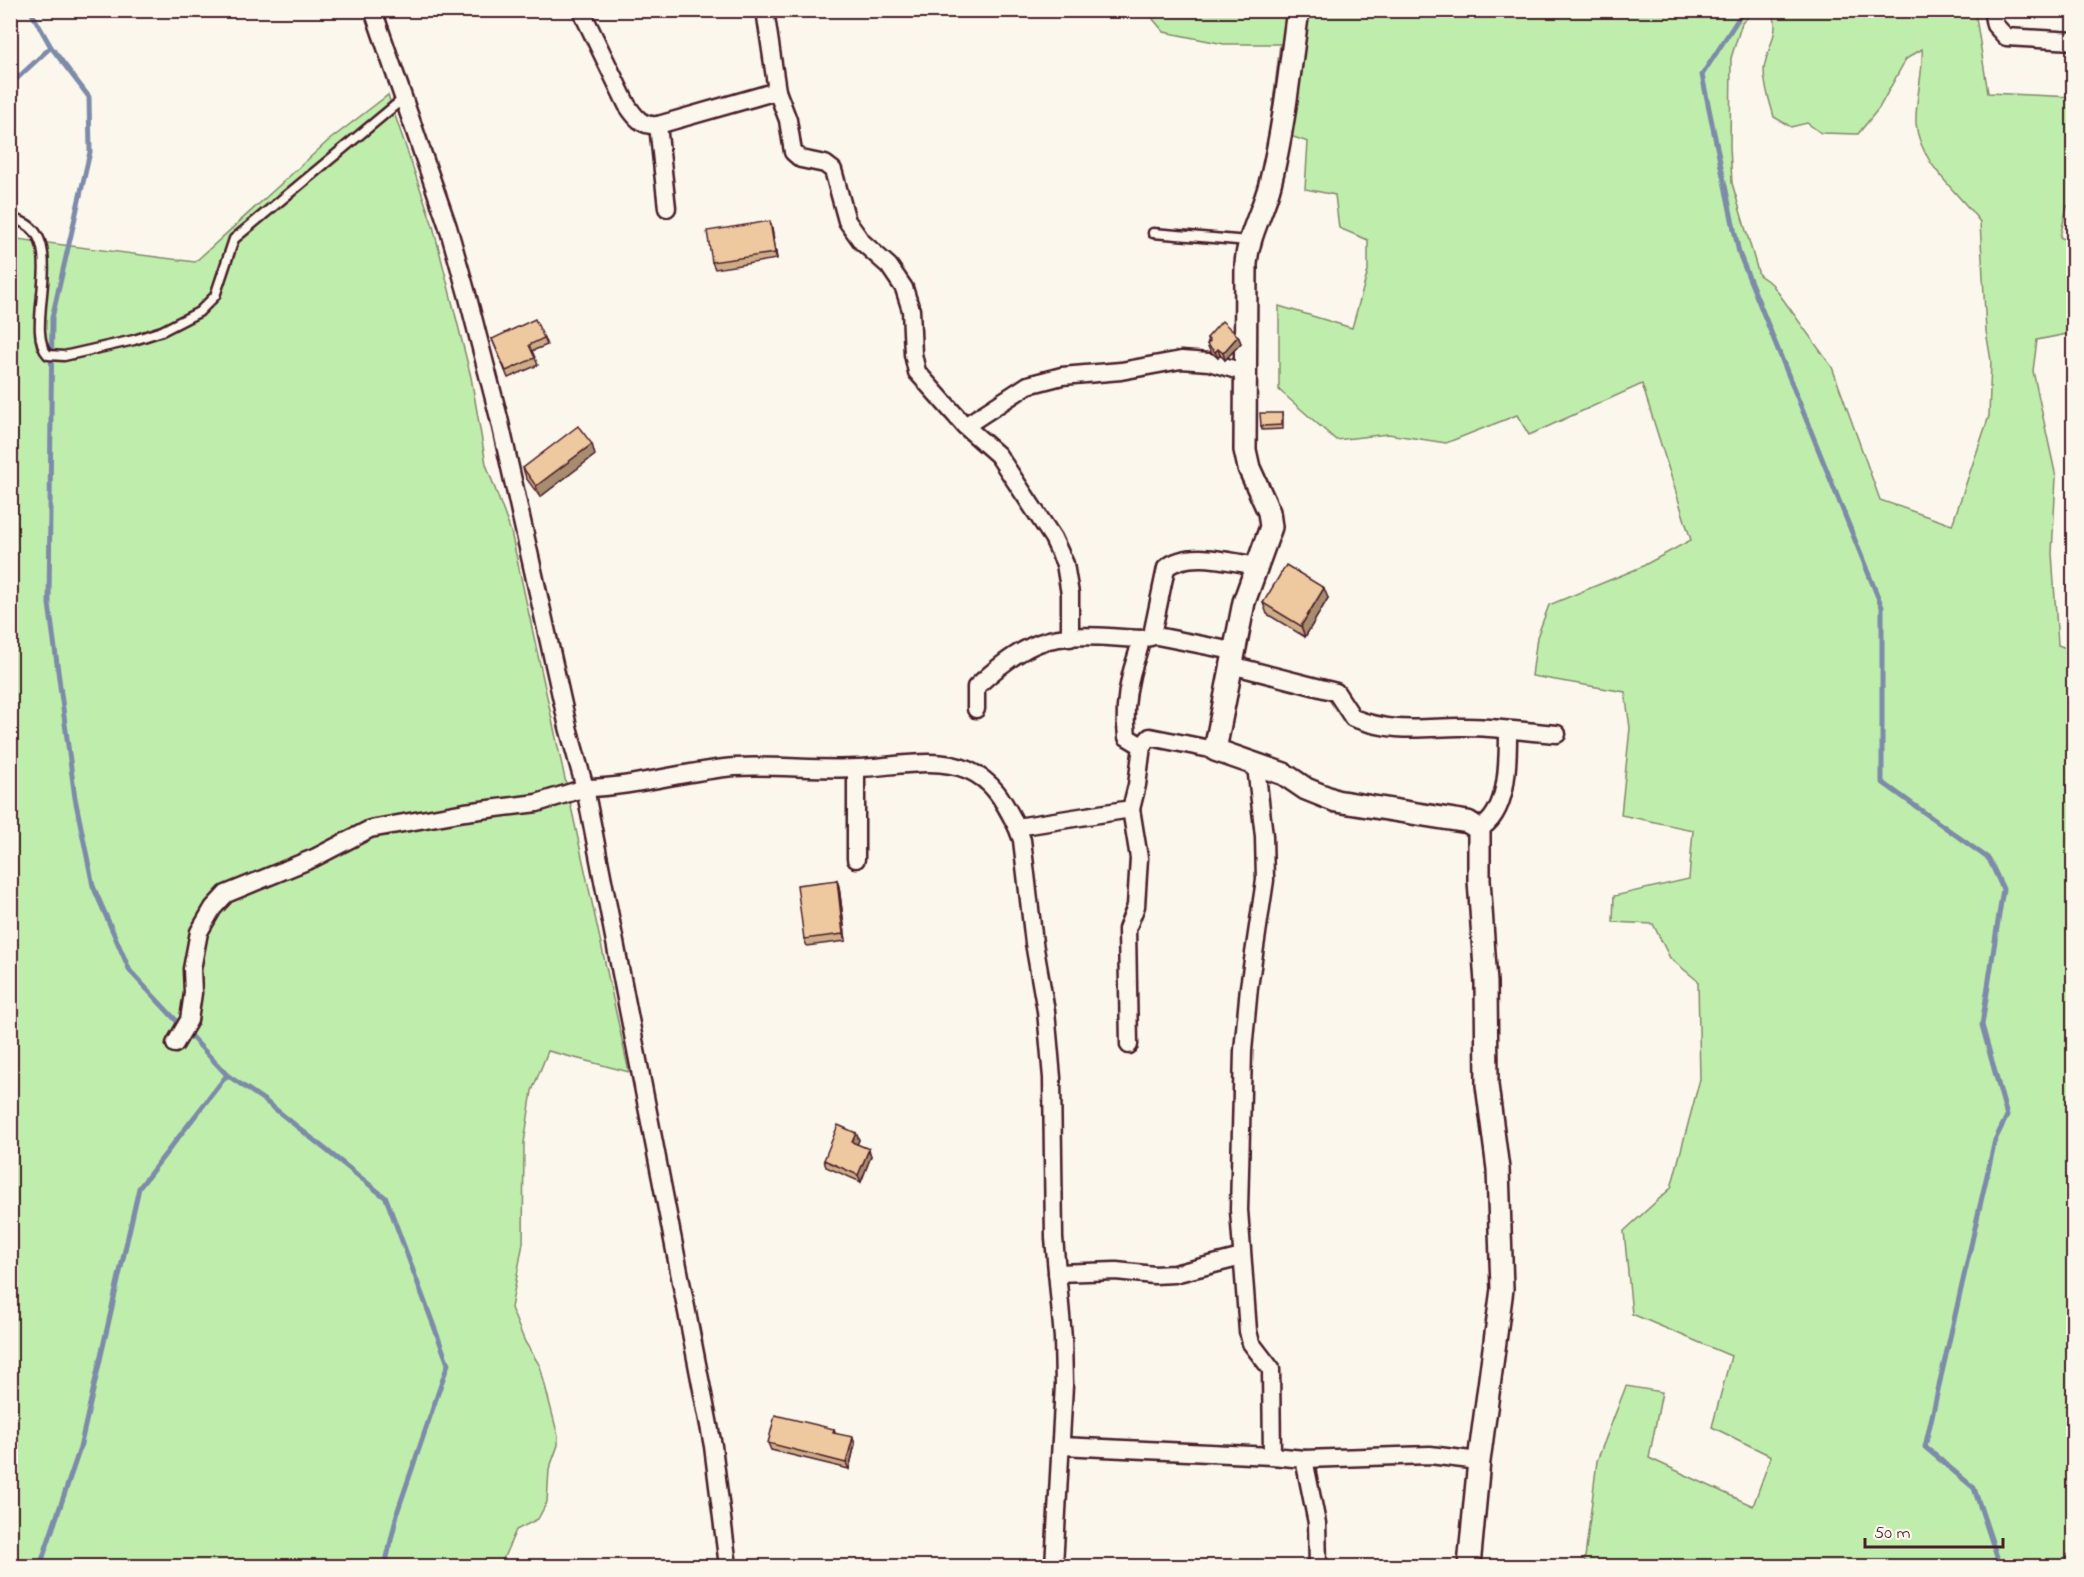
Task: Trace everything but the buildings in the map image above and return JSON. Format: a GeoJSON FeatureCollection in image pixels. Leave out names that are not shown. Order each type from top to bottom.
{"type":"FeatureCollection","features":[{"type":"Feature","properties":{"kind":"street"},"geometry":{"type":"LineString","coordinates":[[373,10],[448,227],[484,358],[568,727],[585,788],[713,1446],[728,1566]]}},
{"type":"Feature","properties":{"kind":"street"},"geometry":{"type":"LineString","coordinates":[[581,10],[635,117],[646,125],[658,125],[777,91]]}},
{"type":"Feature","properties":{"kind":"street"},"geometry":{"type":"LineString","coordinates":[[765,10],[777,91],[788,120],[794,152],[801,159],[825,164],[833,170],[847,221],[862,242],[889,266],[904,288],[911,310],[913,354],[917,372],[965,426],[998,455],[1053,538],[1065,564],[1070,594],[1070,638]]}},
{"type":"Feature","properties":{"kind":"street"},"geometry":{"type":"LineString","coordinates":[[1215,750],[1244,602],[1271,527],[1269,512],[1246,458],[1246,264],[1249,241],[1265,201],[1274,168],[1298,10]]}},
{"type":"Feature","properties":{"kind":"street"},"geometry":{"type":"LineString","coordinates":[[1992,10],[1995,25],[2006,38],[2073,41]]}},
{"type":"Feature","properties":{"kind":"street"},"geometry":{"type":"LineString","coordinates":[[658,125],[667,208]]}},
{"type":"Feature","properties":{"kind":"street"},"geometry":{"type":"LineString","coordinates":[[965,426],[1028,385],[1062,376],[1121,371],[1181,360],[1209,362],[1247,373]]}},
{"type":"Feature","properties":{"kind":"street"},"geometry":{"type":"LineString","coordinates":[[1142,746],[1127,737],[1124,716],[1130,678],[1147,637],[1166,568],[1174,561],[1201,559],[1258,566]]}},
{"type":"Feature","properties":{"kind":"street"},"geometry":{"type":"LineString","coordinates":[[976,709],[975,691],[981,682],[1038,643],[1070,638],[1147,637],[1232,658],[1336,692],[1353,718],[1381,726],[1418,731],[1460,727],[1557,734]]}},
{"type":"Feature","properties":{"kind":"street"},"geometry":{"type":"LineString","coordinates":[[1479,829],[1490,823],[1499,804],[1504,782],[1508,730]]}},
{"type":"Feature","properties":{"kind":"street"},"geometry":{"type":"LineString","coordinates":[[1129,1045],[1127,929],[1136,906],[1139,858],[1131,809],[1142,746],[1150,737],[1215,750],[1284,774],[1306,789],[1336,801],[1468,822],[1479,829]]}},
{"type":"Feature","properties":{"kind":"street"},"geometry":{"type":"LineString","coordinates":[[177,1040],[189,1020],[193,993],[192,969],[199,932],[213,908],[226,894],[314,858],[370,829],[537,803],[585,788],[636,785],[735,767],[856,768],[938,765],[963,769],[999,792],[1022,840],[1049,1039],[1057,1273],[1064,1361],[1054,1566]]}},
{"type":"Feature","properties":{"kind":"street"},"geometry":{"type":"LineString","coordinates":[[1256,766],[1263,819],[1264,880],[1249,987],[1243,1051],[1239,1210],[1248,1331],[1251,1343],[1271,1369],[1272,1456]]}},
{"type":"Feature","properties":{"kind":"street"},"geometry":{"type":"LineString","coordinates":[[856,768],[856,859]]}},
{"type":"Feature","properties":{"kind":"street"},"geometry":{"type":"LineString","coordinates":[[1017,827],[1131,809]]}},
{"type":"Feature","properties":{"kind":"street"},"geometry":{"type":"LineString","coordinates":[[1469,1566],[1479,1461],[1500,1308],[1502,1263],[1498,1169],[1487,1085],[1486,983],[1479,880],[1479,829]]}},
{"type":"Feature","properties":{"kind":"street"},"geometry":{"type":"LineString","coordinates":[[1057,1273],[1105,1271],[1154,1275],[1174,1274],[1242,1257]]}},
{"type":"Feature","properties":{"kind":"street"},"geometry":{"type":"LineString","coordinates":[[1061,1446],[1304,1459],[1430,1455],[1479,1461]]}},
{"type":"Feature","properties":{"kind":"street"},"geometry":{"type":"LineString","coordinates":[[1304,1459],[1317,1523],[1318,1566]]}},
{"type":"Feature","properties":{"kind":"lane"},"geometry":{"type":"LineString","coordinates":[[10,219],[28,226],[37,235],[44,256],[41,341],[52,356],[134,340],[162,330],[199,312],[215,296],[234,239],[404,98]]}},
{"type":"Feature","properties":{"kind":"lane"},"geometry":{"type":"LineString","coordinates":[[1153,233],[1249,241]]}},
{"type":"Feature","properties":{"kind":"green space"},"geometry":{"type":"Polygon","coordinates":[[[1156,10],[1754,11],[1742,23],[1731,58],[1730,147],[1732,183],[1759,275],[1772,284],[1832,367],[1880,500],[1952,525],[1989,416],[1991,361],[1986,331],[1980,222],[1941,177],[1924,151],[1919,138],[1916,114],[1922,49],[1906,59],[1879,108],[1858,134],[1821,133],[1807,123],[1791,127],[1774,117],[1765,82],[1765,63],[1775,25],[1771,11],[1975,11],[1988,93],[2073,97],[2073,206],[2067,206],[2060,237],[2073,243],[2073,277],[2067,334],[2037,340],[2033,371],[2056,477],[2052,553],[2058,645],[2074,651],[2073,1566],[1584,1566],[1597,1461],[1626,1386],[1662,1392],[1649,1458],[1753,1506],[1771,1456],[1712,1427],[1731,1356],[1632,1314],[1624,1231],[1671,1188],[1700,1079],[1698,981],[1670,958],[1653,924],[1613,922],[1614,896],[1689,879],[1693,830],[1621,815],[1630,728],[1625,692],[1532,676],[1537,637],[1549,605],[1639,568],[1691,540],[1642,384],[1529,435],[1517,415],[1446,443],[1388,434],[1336,440],[1279,390],[1279,306],[1352,328],[1368,271],[1368,240],[1339,228],[1335,195],[1305,189],[1308,142],[1270,129],[1280,44],[1224,44],[1164,32],[1153,19],[1156,10]]]}},
{"type":"Feature","properties":{"kind":"green space"},"geometry":{"type":"Polygon","coordinates":[[[388,95],[433,226],[471,377],[486,464],[511,532],[629,1072],[548,1051],[532,1091],[524,1143],[523,1243],[511,1308],[525,1342],[540,1366],[558,1436],[558,1445],[549,1470],[547,1502],[538,1519],[516,1530],[500,1566],[11,1566],[10,238],[195,262],[328,141],[388,95]]]}},
{"type":"Feature","properties":{"kind":"waterway"},"geometry":{"type":"LineString","coordinates":[[30,10],[51,47],[89,97],[90,152],[52,318],[49,604],[75,798],[93,886],[130,971],[227,1075],[264,1100],[386,1198],[448,1364],[398,1510],[385,1566]]}},
{"type":"Feature","properties":{"kind":"waterway"},"geometry":{"type":"LineString","coordinates":[[1744,10],[1702,75],[1739,253],[1882,607],[1882,782],[1989,859],[2003,889],[1982,1025],[2007,1116],[1995,1140],[1925,1447],[1974,1488],[2000,1566]]}},
{"type":"Feature","properties":{"kind":"waterway"},"geometry":{"type":"LineString","coordinates":[[10,85],[51,47]]}},
{"type":"Feature","properties":{"kind":"waterway"},"geometry":{"type":"LineString","coordinates":[[40,1566],[80,1448],[139,1188],[227,1075]]}}]}
